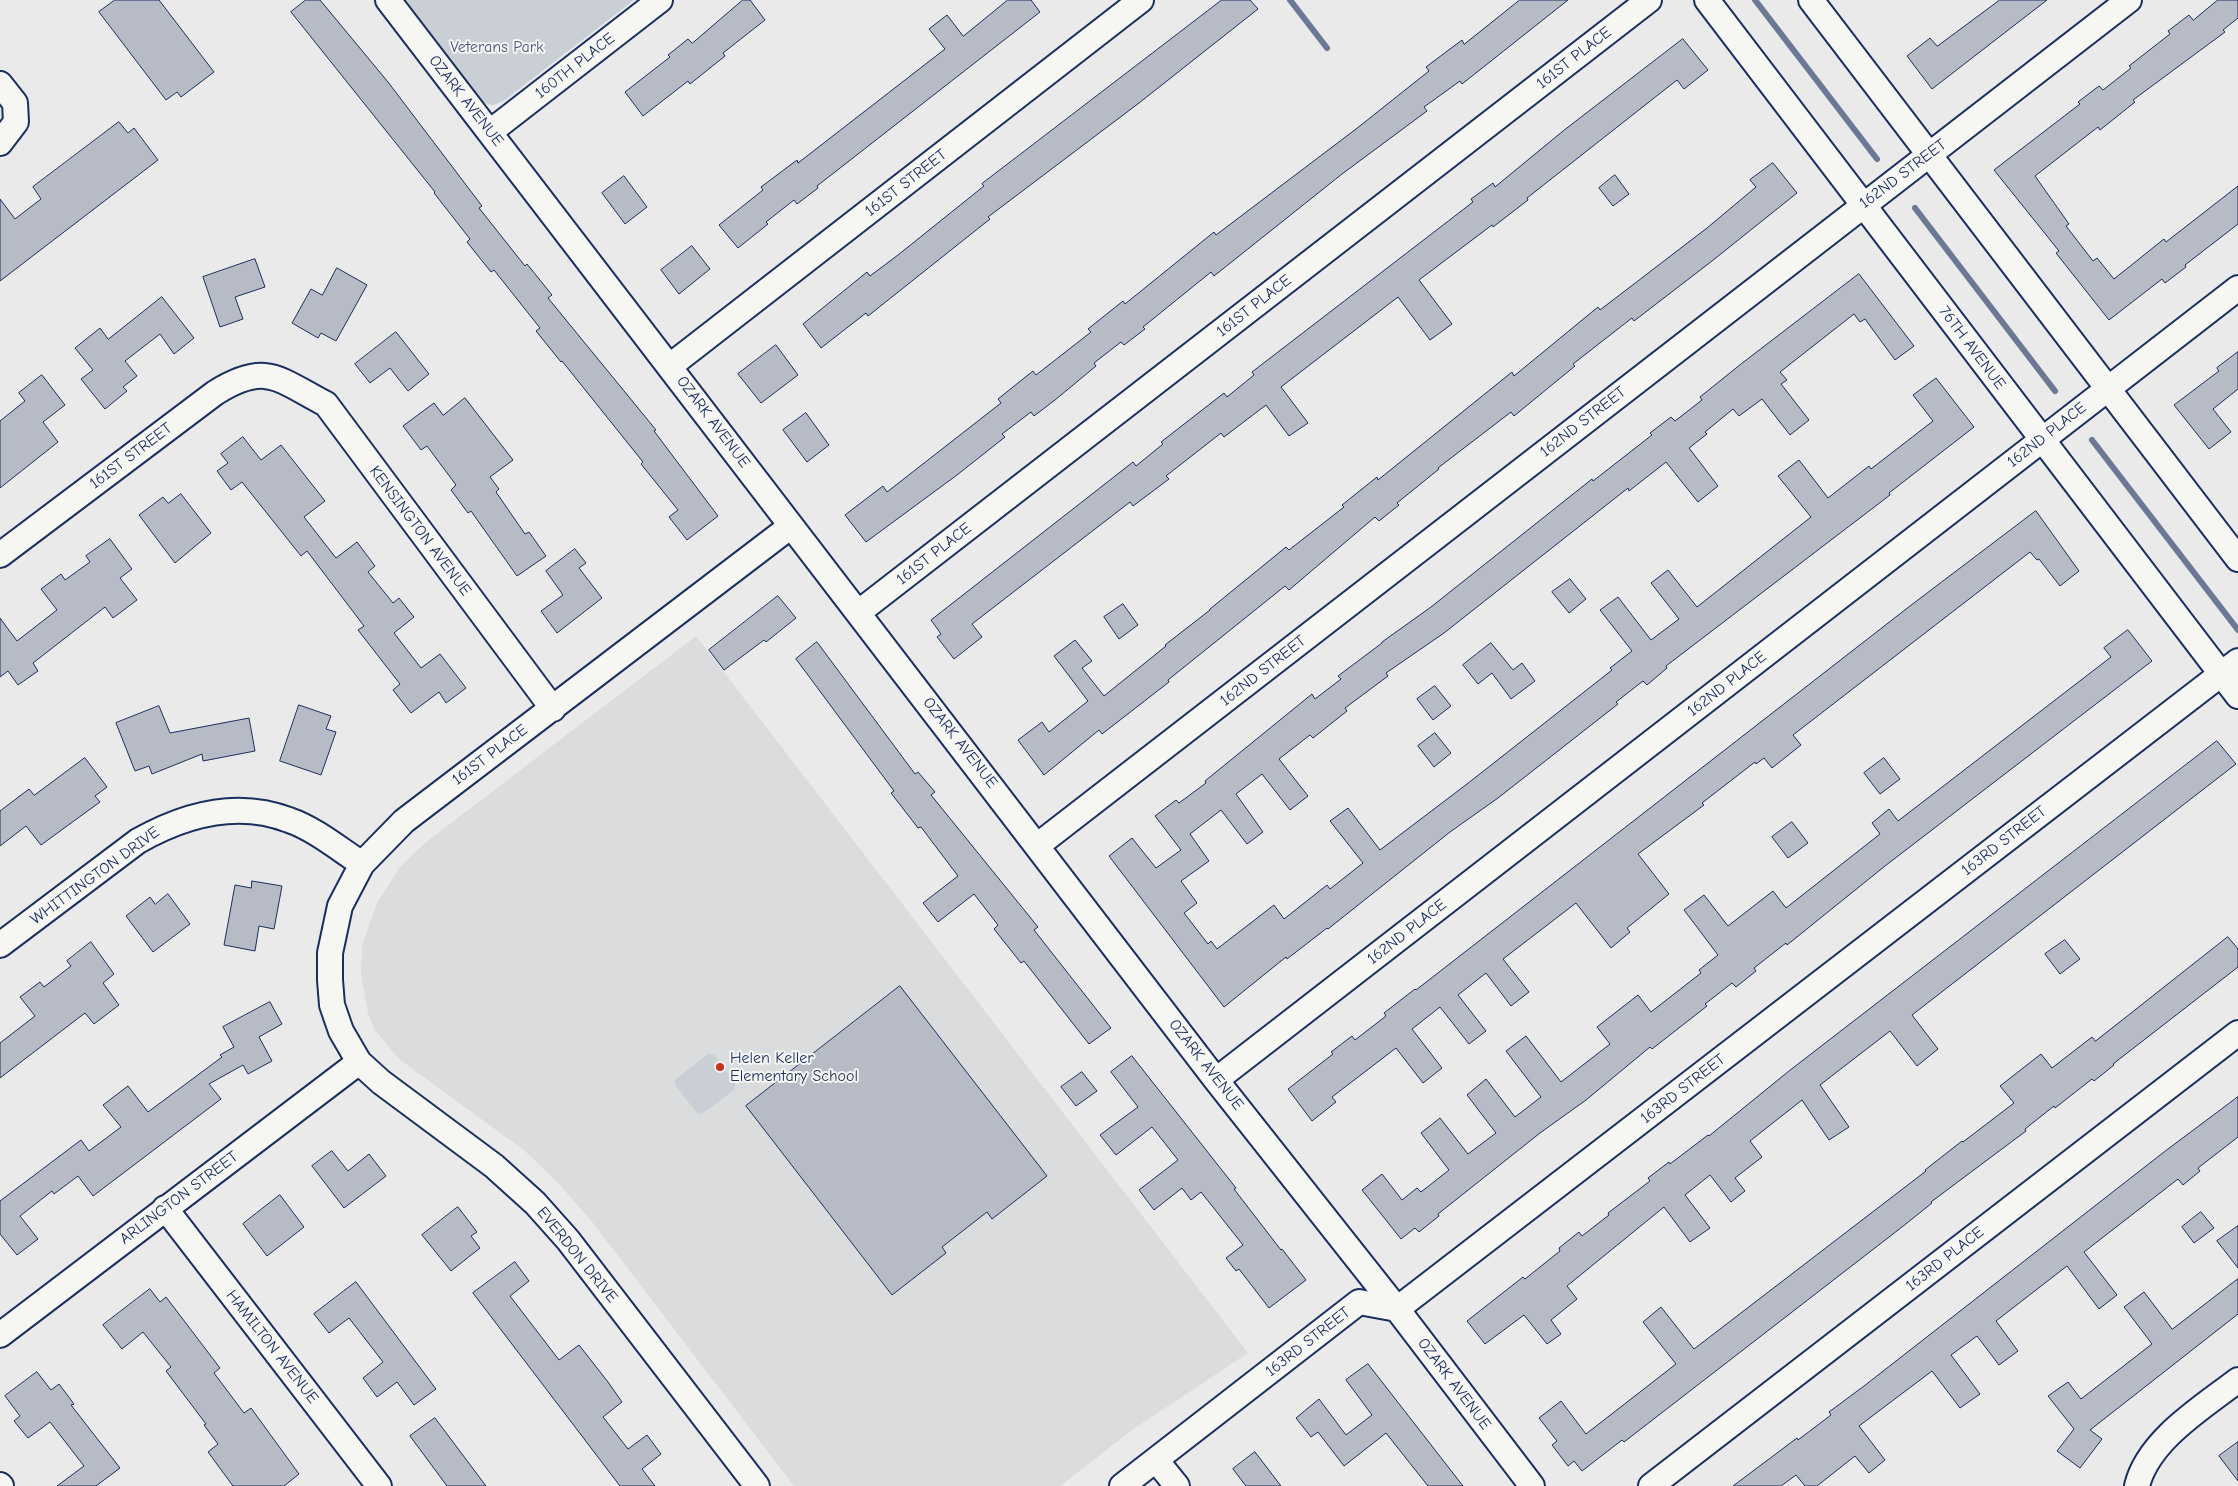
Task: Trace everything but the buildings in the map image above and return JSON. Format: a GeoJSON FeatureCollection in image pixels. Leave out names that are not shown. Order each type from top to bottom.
{"type":"FeatureCollection","features":[{"type":"Feature","properties":{"kind":"street","name":"OZARK AVENUE"},"geometry":{"type":"LineString","coordinates":[[388,0],[1038,845],[1216,1080],[1398,1309],[1532,1486]]}},
{"type":"Feature","properties":{"kind":"street","name":"160TH PLACE"},"geometry":{"type":"LineString","coordinates":[[490,132],[660,0]]}},
{"type":"Feature","properties":{"kind":"street","name":"161ST STREET"},"geometry":{"type":"LineString","coordinates":[[670,366],[1141,0]]}},
{"type":"Feature","properties":{"kind":"street","name":"161ST PLACE"},"geometry":{"type":"LineString","coordinates":[[859,612],[1649,0]]}},
{"type":"Feature","properties":{"kind":"street","name":"76TH AVENUE"},"geometry":{"type":"LineString","coordinates":[[1707,0],[1864,204],[2041,440],[2232,666],[2238,696]]}},
{"type":"Feature","properties":{"kind":"street"},"geometry":{"type":"LineString","coordinates":[[1811,0],[2238,560]]}},
{"type":"Feature","properties":{"kind":"street","name":"162ND STREET"},"geometry":{"type":"LineString","coordinates":[[1038,845],[2129,0]]}},
{"type":"Feature","properties":{"kind":"street"},"geometry":{"type":"LineString","coordinates":[[0,84],[15,103],[16,122],[0,143]]}},
{"type":"Feature","properties":{"kind":"street","name":"162ND PLACE"},"geometry":{"type":"LineString","coordinates":[[1216,1080],[2238,288]]}},
{"type":"Feature","properties":{"kind":"street","name":"161ST STREET"},"geometry":{"type":"LineString","coordinates":[[0,555],[215,393],[234,381],[249,376],[270,375]]}},
{"type":"Feature","properties":{"kind":"street","name":"KENSINGTON AVENUE"},"geometry":{"type":"LineString","coordinates":[[270,375],[326,404],[553,709]]}},
{"type":"Feature","properties":{"kind":"street","name":"161ST PLACE"},"geometry":{"type":"LineString","coordinates":[[359,1062],[342,1031],[332,1005],[330,953],[340,906],[362,864],[404,821],[424,804],[553,709],[791,526]]}},
{"type":"Feature","properties":{"kind":"street","name":"163RD STREET"},"geometry":{"type":"LineString","coordinates":[[1122,1486],[1359,1302],[1398,1309],[2232,666]]}},
{"type":"Feature","properties":{"kind":"street","name":"WHITTINGTON DRIVE"},"geometry":{"type":"LineString","coordinates":[[0,945],[138,841],[163,827],[215,812],[224,810],[256,812],[290,820],[362,864]]}},
{"type":"Feature","properties":{"kind":"street","name":"163RD PLACE"},"geometry":{"type":"LineString","coordinates":[[1651,1486],[2238,1033]]}},
{"type":"Feature","properties":{"kind":"street","name":"ARLINGTON STREET"},"geometry":{"type":"LineString","coordinates":[[0,1335],[359,1062]]}},
{"type":"Feature","properties":{"kind":"street","name":"EVERDON DRIVE"},"geometry":{"type":"LineString","coordinates":[[359,1062],[381,1082],[494,1166],[535,1203],[568,1240],[757,1486]]}},
{"type":"Feature","properties":{"kind":"street","name":"HAMILTON AVENUE"},"geometry":{"type":"LineString","coordinates":[[165,1208],[379,1486]]}},
{"type":"Feature","properties":{"kind":"street"},"geometry":{"type":"LineString","coordinates":[[2137,1486],[2149,1458],[2173,1430],[2238,1380]]}},
{"type":"Feature","properties":{"kind":"street"},"geometry":{"type":"LineString","coordinates":[[1156,1460],[1177,1486]]}},
{"type":"Feature","properties":{"kind":"shaded area","name":"Helen Keller Elementary School"},"geometry":{"type":"Polygon","coordinates":[[[696,636],[1248,1353],[1132,1430],[1060,1486],[794,1486],[593,1223],[559,1184],[525,1151],[399,1059],[374,1029],[368,1013],[361,974],[362,945],[377,903],[400,867],[425,843],[696,636]]]}},
{"type":"Feature","properties":{"kind":"green space","name":"Veterans Park"},"geometry":{"type":"Polygon","coordinates":[[[402,0],[634,0],[505,100],[492,105],[480,100],[402,0]]]}},
{"type":"Feature","properties":{"kind":"green space"},"geometry":{"type":"Polygon","coordinates":[[[708,1054],[714,1055],[735,1083],[735,1089],[702,1114],[697,1113],[675,1085],[675,1080],[708,1054]]]}},
{"type":"Feature","properties":{"kind":"waterway"},"geometry":{"type":"LineString","coordinates":[[1290,0],[1327,48]]}},
{"type":"Feature","properties":{"kind":"waterway"},"geometry":{"type":"LineString","coordinates":[[1755,0],[1877,159]]}},
{"type":"Feature","properties":{"kind":"waterway"},"geometry":{"type":"LineString","coordinates":[[1915,208],[2055,391]]}},
{"type":"Feature","properties":{"kind":"waterway"},"geometry":{"type":"LineString","coordinates":[[2092,440],[2238,630]]}},
{"type":"Feature","properties":{"kind":"place","name":"Helen Keller Elementary School"},"geometry":{"type":"Point","coordinates":[720,1067]}}]}
